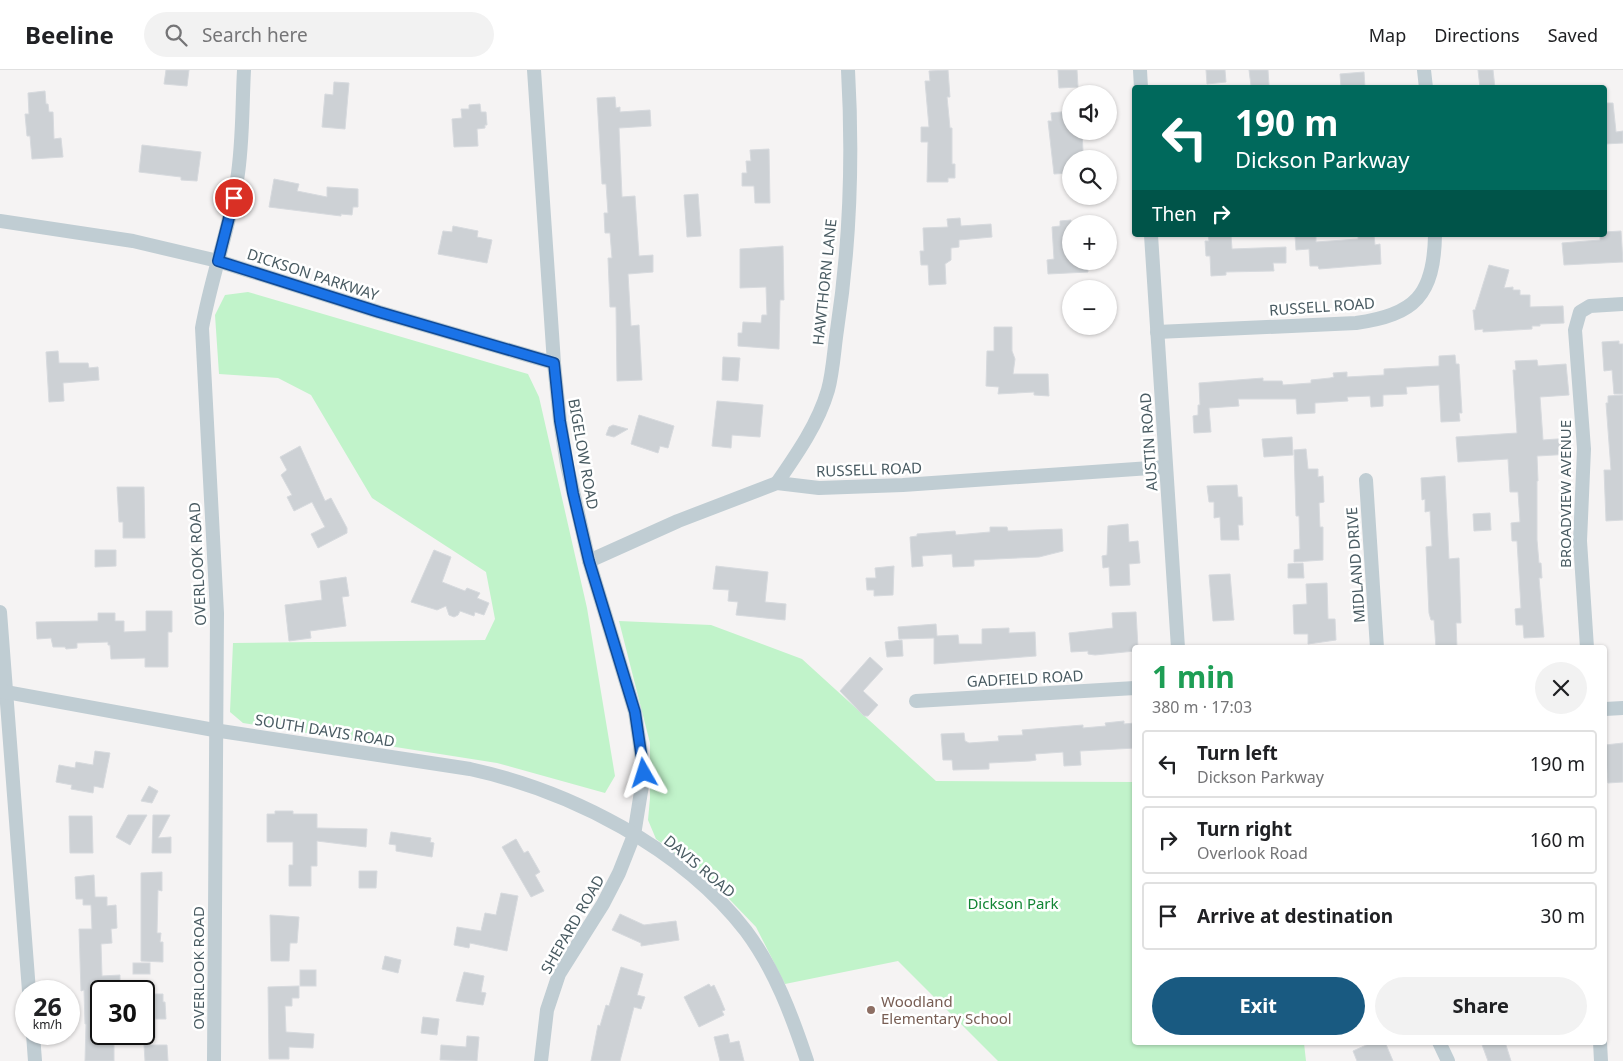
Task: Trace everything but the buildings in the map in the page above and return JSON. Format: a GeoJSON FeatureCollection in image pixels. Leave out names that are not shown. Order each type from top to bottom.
{"type":"FeatureCollection","features":[{"type":"Feature","properties":{"kind":"street","name":"OVERLOOK ROAD"},"geometry":{"type":"LineString","coordinates":[[214,1061],[216,596],[202,328],[207,300],[230,214],[240,157],[244,70]]}},
{"type":"Feature","properties":{"kind":"street","name":"BIGELOW ROAD"},"geometry":{"type":"LineString","coordinates":[[534,70],[554,363],[567,466],[589,561],[635,712],[644,773],[643,791],[634,835]]}},
{"type":"Feature","properties":{"kind":"street","name":"HAWTHORN LANE"},"geometry":{"type":"LineString","coordinates":[[777,483],[807,438],[828,390],[841,301],[848,226],[850,120],[848,70]]}},
{"type":"Feature","properties":{"kind":"street"},"geometry":{"type":"LineString","coordinates":[[1140,70],[1141,85]]}},
{"type":"Feature","properties":{"kind":"street"},"geometry":{"type":"LineString","coordinates":[[1424,70],[1426,85]]}},
{"type":"Feature","properties":{"kind":"street","name":"DICKSON PARKWAY"},"geometry":{"type":"LineString","coordinates":[[0,221],[133,241],[218,261],[379,312],[554,363]]}},
{"type":"Feature","properties":{"kind":"street","name":"AUSTIN ROAD"},"geometry":{"type":"LineString","coordinates":[[1151,237],[1178,645]]}},
{"type":"Feature","properties":{"kind":"street","name":"RUSSELL ROAD"},"geometry":{"type":"LineString","coordinates":[[1157,332],[1356,323],[1377,320],[1395,314],[1411,306],[1424,291],[1431,272],[1435,237]]}},
{"type":"Feature","properties":{"kind":"street","name":"BROADVIEW AVENUE"},"geometry":{"type":"LineString","coordinates":[[1587,645],[1581,550],[1584,449],[1575,330],[1580,312],[1590,306],[1623,304]]}},
{"type":"Feature","properties":{"kind":"street","name":"RUSSELL ROAD"},"geometry":{"type":"LineString","coordinates":[[589,561],[678,521],[777,483],[819,488],[903,485],[1165,467]]}},
{"type":"Feature","properties":{"kind":"street","name":"MIDLAND DRIVE"},"geometry":{"type":"LineString","coordinates":[[1366,480],[1377,645]]}},
{"type":"Feature","properties":{"kind":"street"},"geometry":{"type":"LineString","coordinates":[[0,612],[3,692],[28,980]]}},
{"type":"Feature","properties":{"kind":"street","name":"GADFIELD ROAD"},"geometry":{"type":"LineString","coordinates":[[916,701],[1132,688]]}},
{"type":"Feature","properties":{"kind":"street","name":"SOUTH DAVIS ROAD"},"geometry":{"type":"LineString","coordinates":[[3,692],[214,730],[470,769],[504,776],[573,802],[634,835]]}},
{"type":"Feature","properties":{"kind":"street"},"geometry":{"type":"LineString","coordinates":[[1607,709],[1623,708]]}},
{"type":"Feature","properties":{"kind":"street","name":"SHEPARD ROAD"},"geometry":{"type":"LineString","coordinates":[[541,1061],[547,1010],[559,974],[619,873],[634,835]]}},
{"type":"Feature","properties":{"kind":"street","name":"DAVIS ROAD"},"geometry":{"type":"LineString","coordinates":[[634,835],[700,884],[723,904],[746,932],[775,979],[807,1061]]}},
{"type":"Feature","properties":{"kind":"street"},"geometry":{"type":"LineString","coordinates":[[33,1045],[35,1061]]}},
{"type":"Feature","properties":{"kind":"street"},"geometry":{"type":"LineString","coordinates":[[1440,1045],[1448,1061]]}},
{"type":"Feature","properties":{"kind":"street"},"geometry":{"type":"LineString","coordinates":[[1600,1045],[1601,1061]]}},
{"type":"Feature","properties":{"kind":"green space"},"geometry":{"type":"Polygon","coordinates":[[[248,292],[528,374],[539,397],[587,608],[615,776],[605,793],[497,763],[243,723],[230,712],[233,643],[485,640],[495,619],[486,572],[372,498],[311,395],[278,378],[219,374],[215,315],[225,295],[248,292]]]}},
{"type":"Feature","properties":{"kind":"green space","name":"Dickson Park"},"geometry":{"type":"Polygon","coordinates":[[[619,621],[711,625],[802,659],[936,781],[1132,782],[1132,1045],[1304,1045],[1306,1061],[998,1061],[898,961],[785,984],[756,927],[710,879],[656,839],[648,820],[650,743],[619,621]]]}},
{"type":"Feature","properties":{"kind":"place","name":"Woodland Elementary School"},"geometry":{"type":"Point","coordinates":[871,1010]}},
{"type":"Feature","properties":{"kind":"route"},"geometry":{"type":"LineString","coordinates":[[234,198],[218,261],[379,312],[554,363],[567,466],[589,561],[635,712],[644,773]]}}]}
